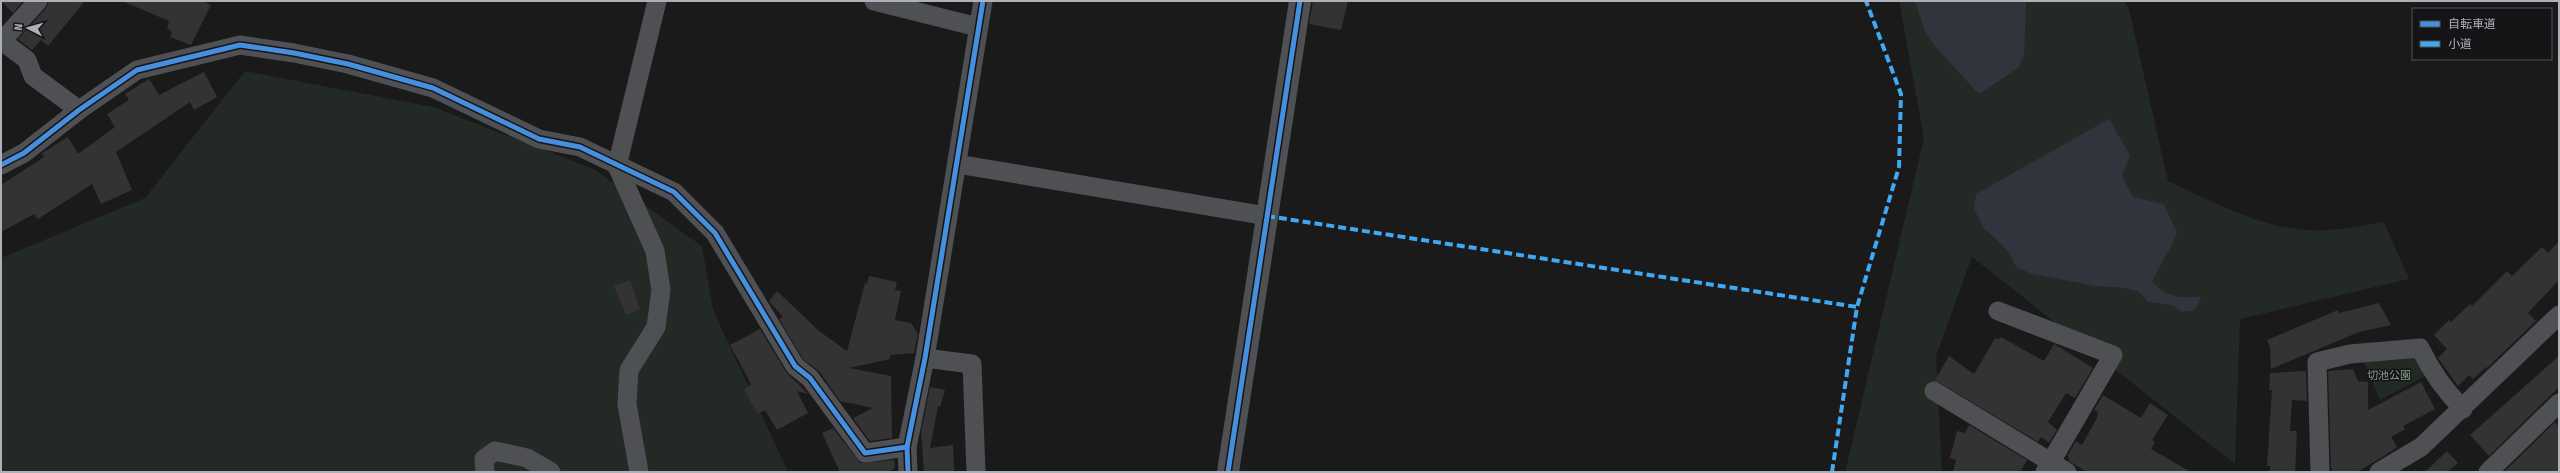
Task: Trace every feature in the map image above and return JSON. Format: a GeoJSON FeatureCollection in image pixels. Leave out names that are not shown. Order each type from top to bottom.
{"type":"FeatureCollection","features":[{"type":"Feature","properties":{"kind":"street"},"geometry":{"type":"LineString","coordinates":[[38,1],[2,41],[26,60],[33,76],[80,110]]}},
{"type":"Feature","properties":{"kind":"street"},"geometry":{"type":"LineString","coordinates":[[639,472],[627,404],[630,370],[656,327],[662,290],[655,251],[617,166],[657,1]]}},
{"type":"Feature","properties":{"kind":"street"},"geometry":{"type":"LineString","coordinates":[[874,1],[978,27]]}},
{"type":"Feature","properties":{"kind":"street"},"geometry":{"type":"LineString","coordinates":[[908,472],[907,447],[925,358],[983,1]]}},
{"type":"Feature","properties":{"kind":"street"},"geometry":{"type":"LineString","coordinates":[[1228,472],[1300,1]]}},
{"type":"Feature","properties":{"kind":"street"},"geometry":{"type":"LineString","coordinates":[[1,165],[24,153],[80,110],[137,70],[240,46],[294,53],[348,64],[434,88],[539,139],[580,147],[674,192],[715,233],[795,366],[810,378],[866,453],[907,447]]}},
{"type":"Feature","properties":{"kind":"street"},"geometry":{"type":"LineString","coordinates":[[957,164],[1267,216]]}},
{"type":"Feature","properties":{"kind":"street"},"geometry":{"type":"LineString","coordinates":[[1934,391],[2055,469],[2113,355],[1998,311]]}},
{"type":"Feature","properties":{"kind":"street"},"geometry":{"type":"LineString","coordinates":[[2379,472],[2422,447],[2463,410],[2559,315]]}},
{"type":"Feature","properties":{"kind":"street"},"geometry":{"type":"LineString","coordinates":[[2320,472],[2317,362],[2350,354],[2420,348],[2429,367],[2448,395],[2463,410]]}},
{"type":"Feature","properties":{"kind":"street"},"geometry":{"type":"LineString","coordinates":[[925,358],[972,364],[976,472]]}},
{"type":"Feature","properties":{"kind":"street"},"geometry":{"type":"LineString","coordinates":[[2488,472],[2559,403]]}},
{"type":"Feature","properties":{"kind":"street"},"geometry":{"type":"LineString","coordinates":[[485,472],[484,459],[495,451],[527,458],[551,472]]}},
{"type":"Feature","properties":{"kind":"green space"},"geometry":{"type":"Polygon","coordinates":[[[1899,1],[2124,1],[2129,9],[2168,181],[2235,212],[2287,228],[2325,230],[2384,222],[2409,279],[2240,319],[2235,464],[1972,257],[1936,356],[1942,472],[1845,472],[1924,138],[1899,1]]]}},
{"type":"Feature","properties":{"kind":"green space"},"geometry":{"type":"Polygon","coordinates":[[[245,71],[433,107],[594,169],[702,246],[713,310],[788,472],[1,472],[1,258],[145,198],[245,71]]]}},
{"type":"Feature","properties":{"kind":"green space","name":"切池公園"},"geometry":{"type":"Polygon","coordinates":[[[2407,355],[2418,360],[2425,376],[2380,400],[2364,362],[2407,355]]]}},
{"type":"Feature","properties":{"kind":"shaded area"},"geometry":{"type":"Polygon","coordinates":[[[1915,1],[2026,1],[2024,56],[2018,68],[1981,93],[1976,91],[1934,45],[1925,31],[1915,1]]]}},
{"type":"Feature","properties":{"kind":"shaded area"},"geometry":{"type":"Polygon","coordinates":[[[2109,119],[2130,155],[2122,176],[2133,197],[2164,204],[2177,233],[2152,282],[2164,292],[2178,297],[2201,297],[2195,310],[2182,312],[2172,305],[2148,302],[2139,292],[2125,288],[2096,286],[2032,274],[2016,267],[2008,251],[1984,228],[1974,209],[1976,194],[2109,119]]]}},
{"type":"Feature","properties":{"kind":"building"},"geometry":{"type":"Polygon","coordinates":[[[1,1],[23,1],[13,13],[1,1]]]}},
{"type":"Feature","properties":{"kind":"building"},"geometry":{"type":"Polygon","coordinates":[[[49,1],[85,1],[48,46],[41,40],[32,50],[18,39],[46,8],[49,1]]]}},
{"type":"Feature","properties":{"kind":"building"},"geometry":{"type":"Polygon","coordinates":[[[122,1],[203,1],[211,5],[191,45],[170,37],[172,32],[167,28],[169,21],[122,1]]]}},
{"type":"Feature","properties":{"kind":"building"},"geometry":{"type":"Polygon","coordinates":[[[1313,1],[1348,1],[1341,30],[1309,24],[1313,1]]]}},
{"type":"Feature","properties":{"kind":"building"},"geometry":{"type":"Polygon","coordinates":[[[204,72],[217,97],[194,110],[190,102],[116,152],[132,190],[101,204],[92,184],[38,219],[34,214],[1,232],[1,185],[44,157],[42,153],[68,137],[78,154],[115,127],[107,114],[129,100],[125,94],[149,79],[159,95],[204,72]]]}},
{"type":"Feature","properties":{"kind":"building"},"geometry":{"type":"Polygon","coordinates":[[[2559,241],[2559,280],[2528,313],[2536,321],[2487,368],[2486,367],[2473,379],[2469,375],[2458,386],[2438,358],[2447,349],[2434,335],[2449,320],[2451,322],[2470,304],[2472,306],[2507,271],[2512,276],[2542,247],[2548,253],[2559,241]]]}},
{"type":"Feature","properties":{"kind":"building"},"geometry":{"type":"Polygon","coordinates":[[[869,276],[897,282],[895,290],[901,291],[895,320],[911,323],[918,334],[914,353],[890,355],[890,359],[849,368],[891,376],[892,438],[870,441],[853,418],[873,408],[840,401],[819,371],[803,359],[779,319],[783,317],[769,301],[777,291],[819,331],[847,351],[865,283],[867,284],[869,276]]]}},
{"type":"Feature","properties":{"kind":"building"},"geometry":{"type":"Polygon","coordinates":[[[630,280],[640,309],[626,315],[614,286],[630,280]]]}},
{"type":"Feature","properties":{"kind":"building"},"geometry":{"type":"Polygon","coordinates":[[[2379,303],[2391,325],[2359,332],[2271,369],[2270,347],[2267,340],[2338,310],[2339,313],[2379,303]]]}},
{"type":"Feature","properties":{"kind":"building"},"geometry":{"type":"Polygon","coordinates":[[[760,329],[786,372],[808,394],[797,391],[808,413],[777,430],[765,410],[758,414],[744,390],[751,384],[730,345],[760,329]]]}},
{"type":"Feature","properties":{"kind":"building"},"geometry":{"type":"Polygon","coordinates":[[[2001,337],[2044,361],[2054,344],[2093,368],[2075,398],[2066,393],[2048,422],[2057,430],[2049,443],[2041,437],[2038,442],[1935,380],[1949,356],[1974,374],[1995,338],[1999,339],[2001,337]]]}},
{"type":"Feature","properties":{"kind":"building"},"geometry":{"type":"Polygon","coordinates":[[[2559,356],[2559,387],[2489,456],[2470,435],[2559,356]]]}},
{"type":"Feature","properties":{"kind":"building"},"geometry":{"type":"Polygon","coordinates":[[[2353,369],[2358,381],[2368,382],[2368,410],[2421,382],[2435,409],[2403,426],[2405,429],[2391,437],[2397,447],[2384,456],[2357,472],[2333,472],[2331,468],[2328,371],[2353,369]]]}},
{"type":"Feature","properties":{"kind":"building"},"geometry":{"type":"Polygon","coordinates":[[[2306,371],[2307,401],[2292,400],[2290,431],[2297,431],[2295,472],[2270,472],[2270,466],[2267,466],[2272,390],[2269,390],[2270,373],[2306,371]]]}},
{"type":"Feature","properties":{"kind":"building"},"geometry":{"type":"Polygon","coordinates":[[[930,387],[945,390],[940,407],[938,406],[930,448],[953,445],[954,472],[924,472],[921,432],[930,387]]]}},
{"type":"Feature","properties":{"kind":"building"},"geometry":{"type":"Polygon","coordinates":[[[2103,395],[2141,418],[2150,403],[2168,415],[2152,440],[2155,442],[2151,449],[2191,472],[2087,472],[2069,461],[2068,455],[2076,441],[2082,445],[2097,418],[2098,412],[2094,410],[2103,395]]]}},
{"type":"Feature","properties":{"kind":"building"},"geometry":{"type":"Polygon","coordinates":[[[2555,422],[2559,427],[2559,472],[2504,472],[2555,422]]]}},
{"type":"Feature","properties":{"kind":"building"},"geometry":{"type":"Polygon","coordinates":[[[1969,425],[2027,460],[2020,472],[1953,472],[1956,460],[1950,458],[1957,431],[1965,433],[1969,425]]]}},
{"type":"Feature","properties":{"kind":"building"},"geometry":{"type":"Polygon","coordinates":[[[833,428],[860,463],[894,460],[895,468],[889,472],[840,472],[822,433],[833,428]]]}},
{"type":"Feature","properties":{"kind":"building"},"geometry":{"type":"Polygon","coordinates":[[[2447,451],[2458,463],[2447,472],[2425,472],[2447,451]]]}},
{"type":"Feature","properties":{"kind":"marked path"},"geometry":{"type":"LineString","coordinates":[[1832,472],[1857,307],[1899,167],[1901,94],[1866,1]]}},
{"type":"Feature","properties":{"kind":"marked path"},"geometry":{"type":"LineString","coordinates":[[1267,216],[1857,307]]}},
{"type":"Feature","properties":{"kind":"cycle path"},"geometry":{"type":"LineString","coordinates":[[908,472],[907,447],[925,358],[983,1]]}},
{"type":"Feature","properties":{"kind":"cycle path"},"geometry":{"type":"LineString","coordinates":[[1228,472],[1300,1]]}},
{"type":"Feature","properties":{"kind":"cycle path"},"geometry":{"type":"LineString","coordinates":[[1,165],[24,153],[79,110],[137,70],[240,45],[294,53],[348,64],[433,88],[539,139],[580,147],[674,192],[715,233],[795,366],[810,378],[865,453],[907,447]]}}]}
